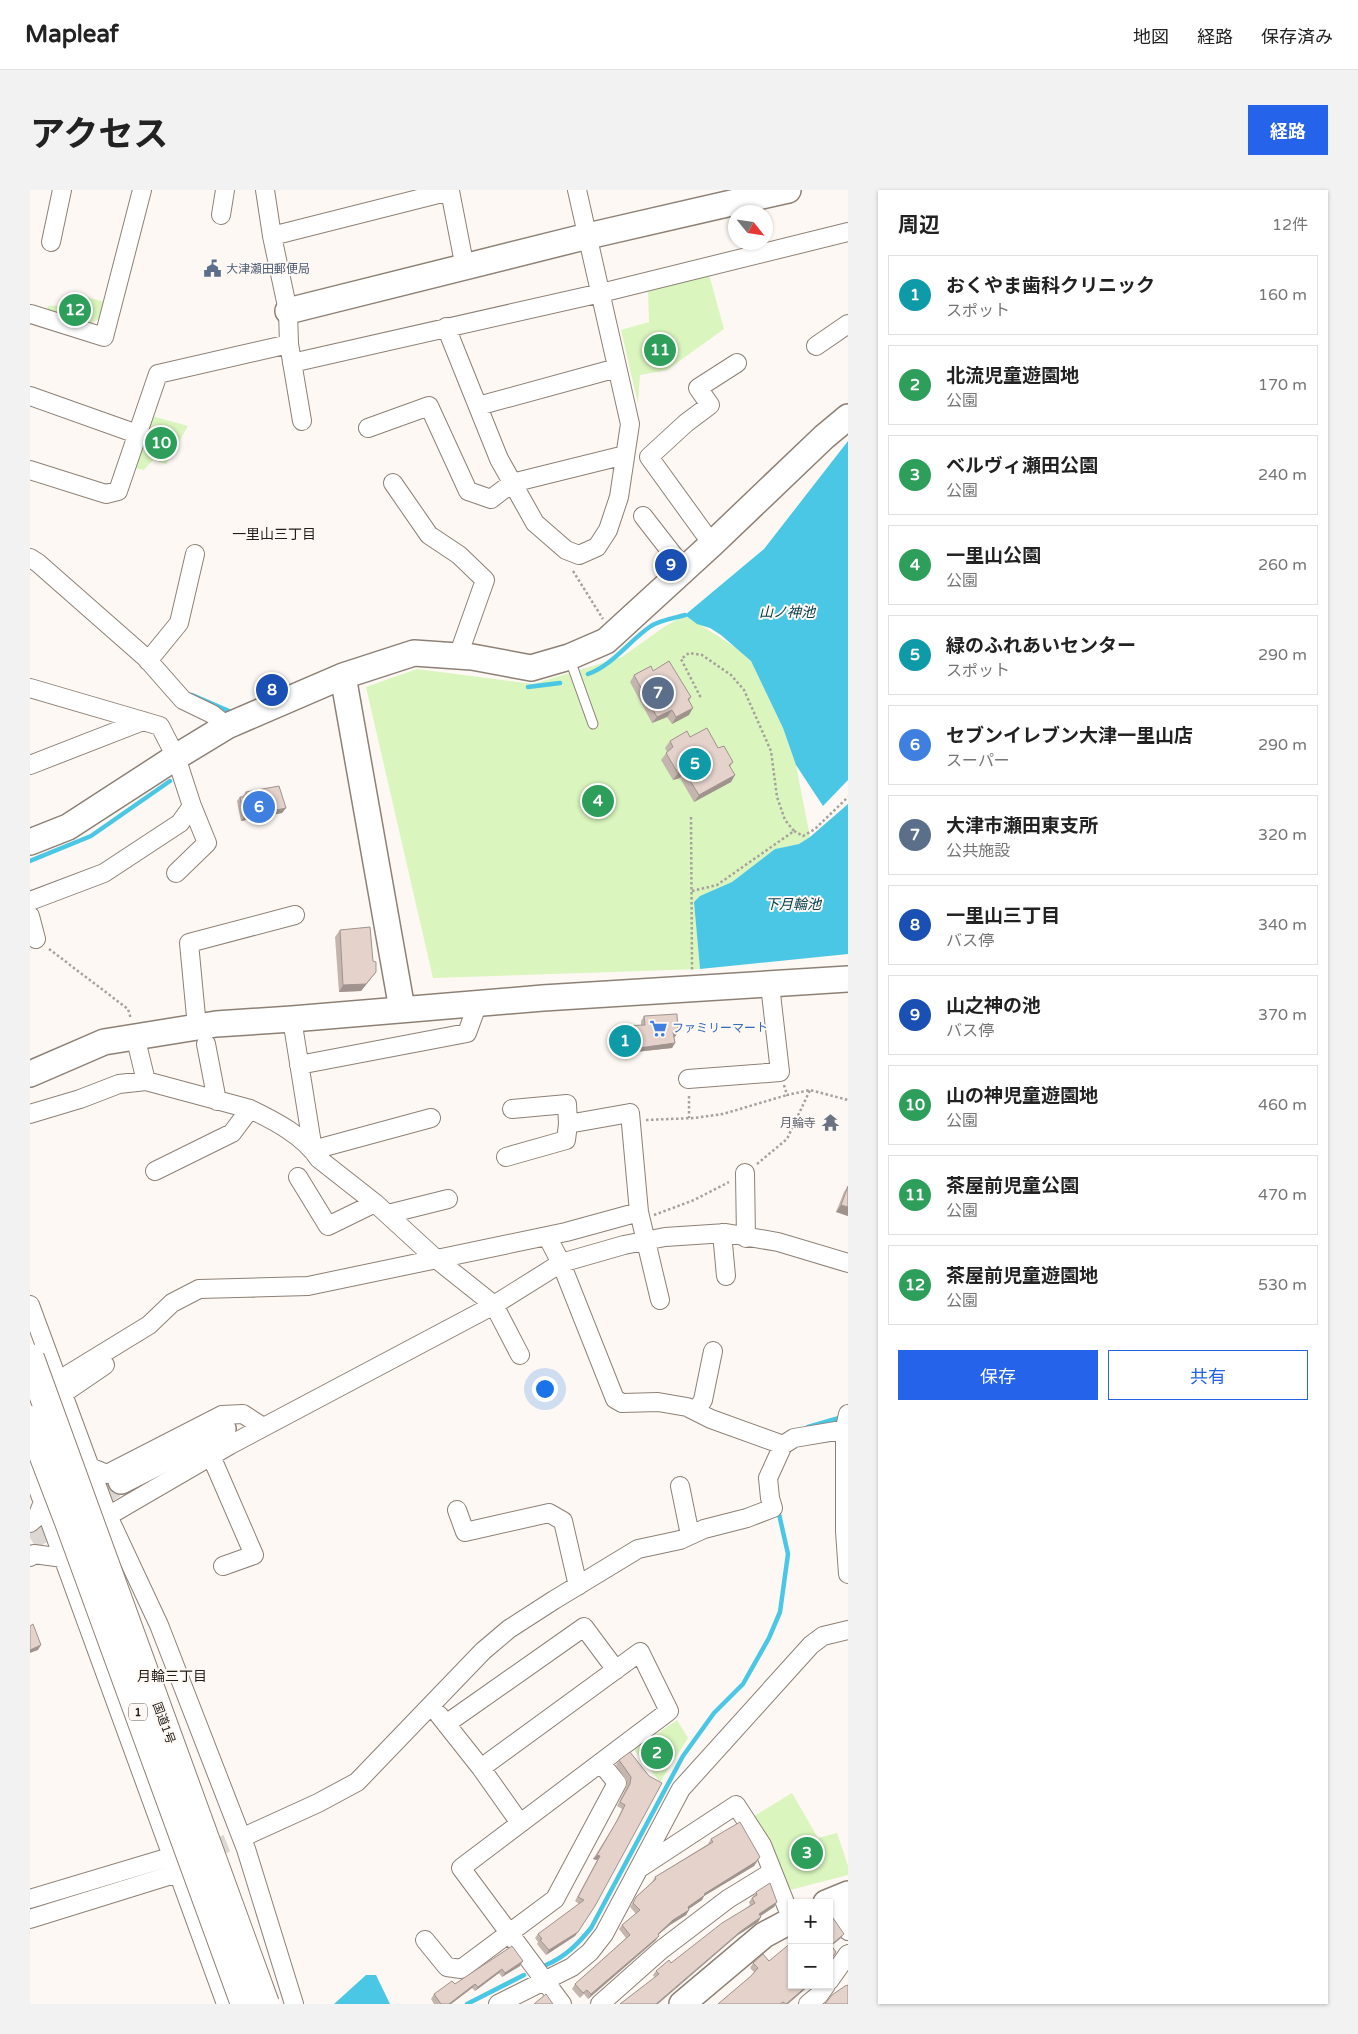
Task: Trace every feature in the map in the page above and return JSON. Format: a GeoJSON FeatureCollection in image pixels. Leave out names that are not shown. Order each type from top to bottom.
{"type":"FeatureCollection","features":[{"type":"Feature","properties":{"kind":"highway","name":"国道1号"},"geometry":{"type":"LineString","coordinates":[[30,1358],[265,2004]]}},
{"type":"Feature","properties":{"kind":"highway","name":"国道1号"},"geometry":{"type":"LineString","coordinates":[[30,1420],[69,1522],[231,2001]]}},
{"type":"Feature","properties":{"kind":"street"},"geometry":{"type":"LineString","coordinates":[[51,242],[62,190]]}},
{"type":"Feature","properties":{"kind":"street"},"geometry":{"type":"LineString","coordinates":[[31,314],[104,337],[142,190]]}},
{"type":"Feature","properties":{"kind":"street"},"geometry":{"type":"LineString","coordinates":[[221,215],[225,190]]}},
{"type":"Feature","properties":{"kind":"street"},"geometry":{"type":"LineString","coordinates":[[265,190],[272,236],[288,311],[289,344],[302,420]]}},
{"type":"Feature","properties":{"kind":"street"},"geometry":{"type":"LineString","coordinates":[[446,327],[499,459],[535,523],[566,550],[579,555],[597,547],[608,530],[619,497],[630,424],[577,190]]}},
{"type":"Feature","properties":{"kind":"street"},"geometry":{"type":"LineString","coordinates":[[288,311],[588,236],[788,190]]}},
{"type":"Feature","properties":{"kind":"street"},"geometry":{"type":"LineString","coordinates":[[272,236],[450,191],[465,268]]}},
{"type":"Feature","properties":{"kind":"street"},"geometry":{"type":"LineString","coordinates":[[292,363],[601,293],[848,232]]}},
{"type":"Feature","properties":{"kind":"street"},"geometry":{"type":"LineString","coordinates":[[816,346],[848,324]]}},
{"type":"Feature","properties":{"kind":"street"},"geometry":{"type":"LineString","coordinates":[[30,470],[106,494],[118,491],[158,374],[289,344]]}},
{"type":"Feature","properties":{"kind":"street"},"geometry":{"type":"LineString","coordinates":[[712,544],[649,457],[686,423],[710,405],[698,388],[736,364]]}},
{"type":"Feature","properties":{"kind":"street"},"geometry":{"type":"LineString","coordinates":[[478,406],[617,368]]}},
{"type":"Feature","properties":{"kind":"street"},"geometry":{"type":"LineString","coordinates":[[30,396],[138,434]]}},
{"type":"Feature","properties":{"kind":"street"},"geometry":{"type":"LineString","coordinates":[[368,428],[429,406],[468,490],[491,499],[512,483],[625,455]]}},
{"type":"Feature","properties":{"kind":"street"},"geometry":{"type":"LineString","coordinates":[[30,842],[68,827],[176,757],[228,726],[343,676],[414,653],[458,656],[531,668],[569,657],[606,641],[712,544],[824,437],[848,417]]}},
{"type":"Feature","properties":{"kind":"street"},"geometry":{"type":"LineString","coordinates":[[393,483],[429,535],[459,555],[485,580],[458,656]]}},
{"type":"Feature","properties":{"kind":"street"},"geometry":{"type":"LineString","coordinates":[[643,516],[684,570]]}},
{"type":"Feature","properties":{"kind":"street"},"geometry":{"type":"LineString","coordinates":[[148,661],[178,623],[195,554]]}},
{"type":"Feature","properties":{"kind":"street"},"geometry":{"type":"LineString","coordinates":[[30,558],[148,661],[184,700],[212,714],[228,726]]}},
{"type":"Feature","properties":{"kind":"street"},"geometry":{"type":"LineString","coordinates":[[343,676],[402,1009]]}},
{"type":"Feature","properties":{"kind":"street"},"geometry":{"type":"LineString","coordinates":[[33,691],[160,726],[176,757],[192,806],[207,843],[176,873]]}},
{"type":"Feature","properties":{"kind":"street"},"geometry":{"type":"LineString","coordinates":[[30,765],[143,720]]}},
{"type":"Feature","properties":{"kind":"street"},"geometry":{"type":"LineString","coordinates":[[30,901],[104,873],[180,823],[192,806]]}},
{"type":"Feature","properties":{"kind":"street"},"geometry":{"type":"LineString","coordinates":[[217,1102],[202,1035],[189,943],[295,915]]}},
{"type":"Feature","properties":{"kind":"street"},"geometry":{"type":"LineString","coordinates":[[30,916],[36,938]]}},
{"type":"Feature","properties":{"kind":"street"},"geometry":{"type":"LineString","coordinates":[[30,1074],[104,1042],[135,1036],[202,1035],[292,1019],[478,1003],[848,980]]}},
{"type":"Feature","properties":{"kind":"street"},"geometry":{"type":"LineString","coordinates":[[688,1079],[780,1072],[770,985]]}},
{"type":"Feature","properties":{"kind":"street"},"geometry":{"type":"LineString","coordinates":[[299,1065],[467,1033],[478,1003]]}},
{"type":"Feature","properties":{"kind":"street"},"geometry":{"type":"LineString","coordinates":[[292,1019],[313,1150],[319,1160],[381,1208],[435,1258],[494,1305],[520,1355]]}},
{"type":"Feature","properties":{"kind":"street"},"geometry":{"type":"LineString","coordinates":[[135,1036],[146,1081]]}},
{"type":"Feature","properties":{"kind":"street"},"geometry":{"type":"LineString","coordinates":[[30,1114],[80,1099],[119,1084],[146,1081],[217,1102],[250,1109],[292,1134],[313,1150]]}},
{"type":"Feature","properties":{"kind":"street"},"geometry":{"type":"LineString","coordinates":[[506,1157],[566,1140],[568,1124],[567,1104],[512,1109]]}},
{"type":"Feature","properties":{"kind":"street"},"geometry":{"type":"LineString","coordinates":[[155,1171],[232,1133],[250,1109]]}},
{"type":"Feature","properties":{"kind":"street"},"geometry":{"type":"LineString","coordinates":[[568,1124],[630,1113],[640,1212],[660,1300]]}},
{"type":"Feature","properties":{"kind":"street"},"geometry":{"type":"LineString","coordinates":[[313,1150],[431,1118]]}},
{"type":"Feature","properties":{"kind":"street"},"geometry":{"type":"LineString","coordinates":[[745,1173],[746,1238]]}},
{"type":"Feature","properties":{"kind":"street"},"geometry":{"type":"LineString","coordinates":[[298,1178],[328,1226],[381,1208],[448,1199]]}},
{"type":"Feature","properties":{"kind":"street"},"geometry":{"type":"LineString","coordinates":[[62,1373],[142,1317],[199,1289],[308,1286],[547,1236],[640,1212]]}},
{"type":"Feature","properties":{"kind":"street"},"geometry":{"type":"LineString","coordinates":[[722,1233],[726,1276]]}},
{"type":"Feature","properties":{"kind":"street"},"geometry":{"type":"LineString","coordinates":[[108,1516],[263,1427],[494,1305],[561,1263],[665,1237],[722,1233],[778,1242],[848,1263]]}},
{"type":"Feature","properties":{"kind":"street"},"geometry":{"type":"LineString","coordinates":[[547,1236],[561,1263],[615,1399],[622,1403],[658,1402],[687,1407],[699,1406],[750,1424]]}},
{"type":"Feature","properties":{"kind":"street"},"geometry":{"type":"LineString","coordinates":[[64,1392],[154,1333],[172,1303]]}},
{"type":"Feature","properties":{"kind":"street"},"geometry":{"type":"LineString","coordinates":[[30,1305],[62,1373],[64,1392],[108,1516],[159,1624],[245,1838],[294,2004]]}},
{"type":"Feature","properties":{"kind":"street"},"geometry":{"type":"LineString","coordinates":[[699,1406],[713,1351]]}},
{"type":"Feature","properties":{"kind":"street"},"geometry":{"type":"LineString","coordinates":[[699,1406],[711,1419],[777,1442],[847,1423],[845,1531],[848,1574]]}},
{"type":"Feature","properties":{"kind":"street"},"geometry":{"type":"LineString","coordinates":[[90,1467],[106,1474],[222,1415],[243,1414],[263,1427]]}},
{"type":"Feature","properties":{"kind":"street"},"geometry":{"type":"LineString","coordinates":[[121,1481],[223,1429],[263,1427]]}},
{"type":"Feature","properties":{"kind":"street"},"geometry":{"type":"LineString","coordinates":[[245,1838],[333,1805],[330,1797],[357,1782],[484,1651],[509,1630],[578,1586],[638,1549],[747,1518],[773,1508],[768,1478],[777,1442]]}},
{"type":"Feature","properties":{"kind":"street"},"geometry":{"type":"LineString","coordinates":[[210,1456],[254,1554],[223,1566]]}},
{"type":"Feature","properties":{"kind":"street"},"geometry":{"type":"LineString","coordinates":[[30,1467],[176,1864],[231,2001]]}},
{"type":"Feature","properties":{"kind":"street"},"geometry":{"type":"LineString","coordinates":[[680,1486],[690,1535]]}},
{"type":"Feature","properties":{"kind":"street"},"geometry":{"type":"LineString","coordinates":[[30,1522],[37,1517],[43,1502]]}},
{"type":"Feature","properties":{"kind":"street"},"geometry":{"type":"LineString","coordinates":[[457,1510],[465,1532],[549,1513],[563,1521],[578,1586]]}},
{"type":"Feature","properties":{"kind":"street"},"geometry":{"type":"LineString","coordinates":[[30,1557],[34,1554],[62,1558]]}},
{"type":"Feature","properties":{"kind":"street"},"geometry":{"type":"LineString","coordinates":[[446,1724],[584,1626],[616,1670]]}},
{"type":"Feature","properties":{"kind":"street"},"geometry":{"type":"LineString","coordinates":[[498,2004],[572,1967],[590,1952],[604,1934],[681,1789],[811,1645],[823,1636],[848,1630]]}},
{"type":"Feature","properties":{"kind":"street"},"geometry":{"type":"LineString","coordinates":[[481,1768],[640,1652],[669,1711],[461,1868],[508,1934],[562,2004]]}},
{"type":"Feature","properties":{"kind":"street"},"geometry":{"type":"LineString","coordinates":[[430,1705],[481,1768],[520,1823]]}},
{"type":"Feature","properties":{"kind":"street"},"geometry":{"type":"LineString","coordinates":[[426,1940],[447,1968],[461,1969],[555,1899],[617,1784],[602,1763]]}},
{"type":"Feature","properties":{"kind":"street"},"geometry":{"type":"LineString","coordinates":[[637,1870],[736,1805],[762,1845],[788,1910]]}},
{"type":"Feature","properties":{"kind":"street"},"geometry":{"type":"LineString","coordinates":[[30,1899],[176,1864]]}},
{"type":"Feature","properties":{"kind":"street"},"geometry":{"type":"LineString","coordinates":[[30,1919],[176,1864]]}},
{"type":"Feature","properties":{"kind":"street"},"geometry":{"type":"LineString","coordinates":[[30,1908],[160,1870]]}},
{"type":"Feature","properties":{"kind":"street"},"geometry":{"type":"LineString","coordinates":[[600,2004],[661,1950],[728,1898],[772,1872]]}},
{"type":"Feature","properties":{"kind":"street"},"geometry":{"type":"LineString","coordinates":[[836,1898],[848,1931]]}},
{"type":"Feature","properties":{"kind":"street"},"geometry":{"type":"LineString","coordinates":[[682,2004],[764,1935],[788,1922]]}},
{"type":"Feature","properties":{"kind":"street"},"geometry":{"type":"LineString","coordinates":[[833,1975],[848,1954]]}},
{"type":"Feature","properties":{"kind":"street"},"geometry":{"type":"LineString","coordinates":[[808,2004],[823,1989]]}},
{"type":"Feature","properties":{"kind":"lane"},"geometry":{"type":"LineString","coordinates":[[569,657],[593,724]]}},
{"type":"Feature","properties":{"kind":"path"},"geometry":{"type":"LineString","coordinates":[[566,550],[563,554],[614,635]]}},
{"type":"Feature","properties":{"kind":"path"},"geometry":{"type":"LineString","coordinates":[[701,698],[681,659],[689,653],[702,655],[731,675],[744,690],[771,751],[777,797],[785,820],[794,831],[803,836],[815,829],[848,797]]}},
{"type":"Feature","properties":{"kind":"path"},"geometry":{"type":"LineString","coordinates":[[691,817],[693,990]]}},
{"type":"Feature","properties":{"kind":"path"},"geometry":{"type":"LineString","coordinates":[[692,891],[717,885],[794,831]]}},
{"type":"Feature","properties":{"kind":"path"},"geometry":{"type":"LineString","coordinates":[[36,938],[128,1009],[135,1036]]}},
{"type":"Feature","properties":{"kind":"path"},"geometry":{"type":"LineString","coordinates":[[780,1072],[787,1095]]}},
{"type":"Feature","properties":{"kind":"path"},"geometry":{"type":"LineString","coordinates":[[688,1079],[689,1118]]}},
{"type":"Feature","properties":{"kind":"path"},"geometry":{"type":"LineString","coordinates":[[631,1121],[723,1114],[810,1090],[848,1100]]}},
{"type":"Feature","properties":{"kind":"green space"},"geometry":{"type":"Polygon","coordinates":[[[707,267],[724,329],[667,370],[640,375],[638,404],[621,330],[649,322],[648,288],[707,267]]]}},
{"type":"Feature","properties":{"kind":"green space"},"geometry":{"type":"Polygon","coordinates":[[[81,295],[105,302],[100,318],[90,324],[46,314],[48,306],[78,305],[81,295]]]}},
{"type":"Feature","properties":{"kind":"green space"},"geometry":{"type":"Polygon","coordinates":[[[152,416],[188,426],[166,464],[153,460],[144,470],[135,468],[152,416]]]}},
{"type":"Feature","properties":{"kind":"green space"},"geometry":{"type":"Polygon","coordinates":[[[685,615],[738,649],[751,661],[783,728],[796,765],[810,837],[799,844],[775,849],[732,882],[701,896],[694,902],[700,969],[433,978],[366,687],[417,669],[533,684],[622,657],[664,627],[685,615]]]}},
{"type":"Feature","properties":{"kind":"green space"},"geometry":{"type":"Polygon","coordinates":[[[677,1720],[688,1738],[660,1782],[634,1750],[677,1720]]]}},
{"type":"Feature","properties":{"kind":"green space"},"geometry":{"type":"Polygon","coordinates":[[[792,1793],[818,1838],[837,1833],[848,1866],[848,1875],[786,1891],[749,1819],[792,1793]]]}},
{"type":"Feature","properties":{"kind":"water","name":"山ノ神池"},"geometry":{"type":"Polygon","coordinates":[[[848,441],[848,780],[823,806],[796,765],[783,728],[751,661],[721,635],[710,628],[697,624],[685,615],[764,549],[848,441]]]}},
{"type":"Feature","properties":{"kind":"water","name":"下月輪池"},"geometry":{"type":"Polygon","coordinates":[[[848,804],[848,954],[700,969],[694,902],[700,896],[732,882],[775,849],[799,844],[810,837],[848,804]]]}},
{"type":"Feature","properties":{"kind":"water"},"geometry":{"type":"Polygon","coordinates":[[[366,1975],[376,1975],[390,2004],[334,2004],[366,1975]]]}},
{"type":"Feature","properties":{"kind":"building"},"geometry":{"type":"Polygon","coordinates":[[[669,661],[691,697],[688,699],[693,708],[676,717],[672,710],[657,717],[634,675],[651,666],[653,671],[669,661]]]}},
{"type":"Feature","properties":{"kind":"building"},"geometry":{"type":"Polygon","coordinates":[[[707,728],[718,748],[724,746],[733,762],[729,765],[735,775],[699,795],[684,771],[678,773],[666,753],[673,747],[670,741],[687,731],[690,737],[707,728]]]}},
{"type":"Feature","properties":{"kind":"building"},"geometry":{"type":"Polygon","coordinates":[[[279,786],[286,808],[244,817],[240,797],[247,797],[246,792],[279,786]]]}},
{"type":"Feature","properties":{"kind":"building"},"geometry":{"type":"Polygon","coordinates":[[[370,927],[373,961],[376,962],[376,972],[366,984],[343,985],[340,930],[370,927]]]}},
{"type":"Feature","properties":{"kind":"building"},"geometry":{"type":"Polygon","coordinates":[[[677,1014],[678,1032],[673,1032],[675,1043],[639,1048],[619,1048],[618,1026],[645,1025],[644,1016],[677,1014]]]}},
{"type":"Feature","properties":{"kind":"building"},"geometry":{"type":"Polygon","coordinates":[[[848,1186],[848,1207],[841,1205],[848,1186]]]}},
{"type":"Feature","properties":{"kind":"building"},"geometry":{"type":"Polygon","coordinates":[[[33,1624],[41,1645],[30,1650],[30,1626],[33,1624]]]}},
{"type":"Feature","properties":{"kind":"building"},"geometry":{"type":"Polygon","coordinates":[[[630,1752],[649,1776],[662,1783],[595,1906],[578,1932],[549,1950],[540,1940],[542,1939],[538,1934],[584,1900],[578,1897],[600,1856],[597,1855],[625,1805],[620,1802],[630,1784],[631,1777],[619,1760],[630,1752]]]}},
{"type":"Feature","properties":{"kind":"building"},"geometry":{"type":"Polygon","coordinates":[[[740,1822],[760,1857],[757,1861],[704,1894],[688,1907],[689,1910],[673,1920],[658,1934],[659,1936],[591,1994],[587,1990],[583,1993],[575,1984],[630,1935],[622,1925],[640,1910],[633,1903],[636,1897],[656,1879],[655,1877],[713,1842],[711,1839],[740,1822]]]}},
{"type":"Feature","properties":{"kind":"building"},"geometry":{"type":"Polygon","coordinates":[[[770,1883],[777,1902],[759,1914],[761,1917],[741,1931],[656,2004],[620,2004],[659,1974],[656,1971],[669,1960],[671,1963],[722,1923],[755,1903],[752,1898],[757,1895],[756,1892],[770,1883]]]}},
{"type":"Feature","properties":{"kind":"building"},"geometry":{"type":"Polygon","coordinates":[[[833,1918],[844,1934],[833,1943],[833,1918]]]}},
{"type":"Feature","properties":{"kind":"building"},"geometry":{"type":"Polygon","coordinates":[[[788,1945],[788,1989],[803,1989],[786,2004],[783,2002],[780,2004],[718,2004],[751,1976],[758,1968],[753,1963],[763,1954],[769,1961],[788,1945]]]}},
{"type":"Feature","properties":{"kind":"building"},"geometry":{"type":"Polygon","coordinates":[[[512,1946],[523,1961],[505,1973],[502,1969],[478,1987],[475,1984],[449,2004],[441,2004],[434,1994],[452,1981],[455,1984],[512,1946]]]}},
{"type":"Feature","properties":{"kind":"building"},"geometry":{"type":"Polygon","coordinates":[[[848,1985],[848,2004],[825,2004],[832,1995],[848,1985]]]}},
{"type":"Feature","properties":{"kind":"building"},"geometry":{"type":"Polygon","coordinates":[[[546,1994],[553,2004],[534,2004],[546,1994]]]}},
{"type":"Feature","properties":{"kind":"waterway"},"geometry":{"type":"LineString","coordinates":[[588,674],[613,659],[651,626],[685,615]]}},
{"type":"Feature","properties":{"kind":"waterway"},"geometry":{"type":"LineString","coordinates":[[528,687],[560,683]]}},
{"type":"Feature","properties":{"kind":"waterway"},"geometry":{"type":"LineString","coordinates":[[192,695],[229,711]]}},
{"type":"Feature","properties":{"kind":"waterway"},"geometry":{"type":"LineString","coordinates":[[30,861],[91,836],[170,781]]}},
{"type":"Feature","properties":{"kind":"waterway"},"geometry":{"type":"LineString","coordinates":[[808,1427],[839,1418]]}},
{"type":"Feature","properties":{"kind":"waterway"},"geometry":{"type":"LineString","coordinates":[[546,1965],[571,1950],[591,1928],[683,1756],[714,1713],[743,1684],[769,1638],[780,1612],[788,1554],[779,1514]]}},
{"type":"Feature","properties":{"kind":"waterway"},"geometry":{"type":"LineString","coordinates":[[467,2004],[524,1975]]}},
{"type":"Feature","properties":{"kind":"tunnel"},"geometry":{"type":"LineString","coordinates":[[30,1538],[121,1481]]}},
{"type":"Feature","properties":{"kind":"tunnel"},"geometry":{"type":"LineString","coordinates":[[160,1870],[250,1834]]}},
{"type":"Feature","properties":{"kind":"place","name":"大津瀬田郵便局"},"geometry":{"type":"Point","coordinates":[212,269]}},
{"type":"Feature","properties":{"kind":"place","name":"茶屋前児童遊園地"},"geometry":{"type":"Point","coordinates":[75,310]}},
{"type":"Feature","properties":{"kind":"place","name":"茶屋前児童公園"},"geometry":{"type":"Point","coordinates":[660,350]}},
{"type":"Feature","properties":{"kind":"place","name":"山の神児童遊園地"},"geometry":{"type":"Point","coordinates":[161,443]}},
{"type":"Feature","properties":{"kind":"place","name":"山之神の池"},"geometry":{"type":"Point","coordinates":[671,565]}},
{"type":"Feature","properties":{"kind":"place","name":"一里山三丁目"},"geometry":{"type":"Point","coordinates":[272,690]}},
{"type":"Feature","properties":{"kind":"place","name":"大津市瀬田東支所"},"geometry":{"type":"Point","coordinates":[658,693]}},
{"type":"Feature","properties":{"kind":"place","name":"緑のふれあいセンター"},"geometry":{"type":"Point","coordinates":[695,764]}},
{"type":"Feature","properties":{"kind":"place","name":"一里山公園"},"geometry":{"type":"Point","coordinates":[598,801]}},
{"type":"Feature","properties":{"kind":"place","name":"セブンイレブン大津一里山店"},"geometry":{"type":"Point","coordinates":[259,807]}},
{"type":"Feature","properties":{"kind":"place","name":"ファミリーマート"},"geometry":{"type":"Point","coordinates":[658,1028]}},
{"type":"Feature","properties":{"kind":"place","name":"おくやま歯科クリニック"},"geometry":{"type":"Point","coordinates":[625,1041]}},
{"type":"Feature","properties":{"kind":"place","name":"月輪寺"},"geometry":{"type":"Point","coordinates":[830,1123]}},
{"type":"Feature","properties":{"kind":"place","name":"北流児童遊園地"},"geometry":{"type":"Point","coordinates":[657,1753]}},
{"type":"Feature","properties":{"kind":"place","name":"ベルヴィ瀬田公園"},"geometry":{"type":"Point","coordinates":[807,1853]}},
{"type":"Feature","properties":{"kind":"district","name":"一里山三丁目"},"geometry":{"type":"Point","coordinates":[274,534]}},
{"type":"Feature","properties":{"kind":"district","name":"月輪三丁目"},"geometry":{"type":"Point","coordinates":[172,1676]}}]}
